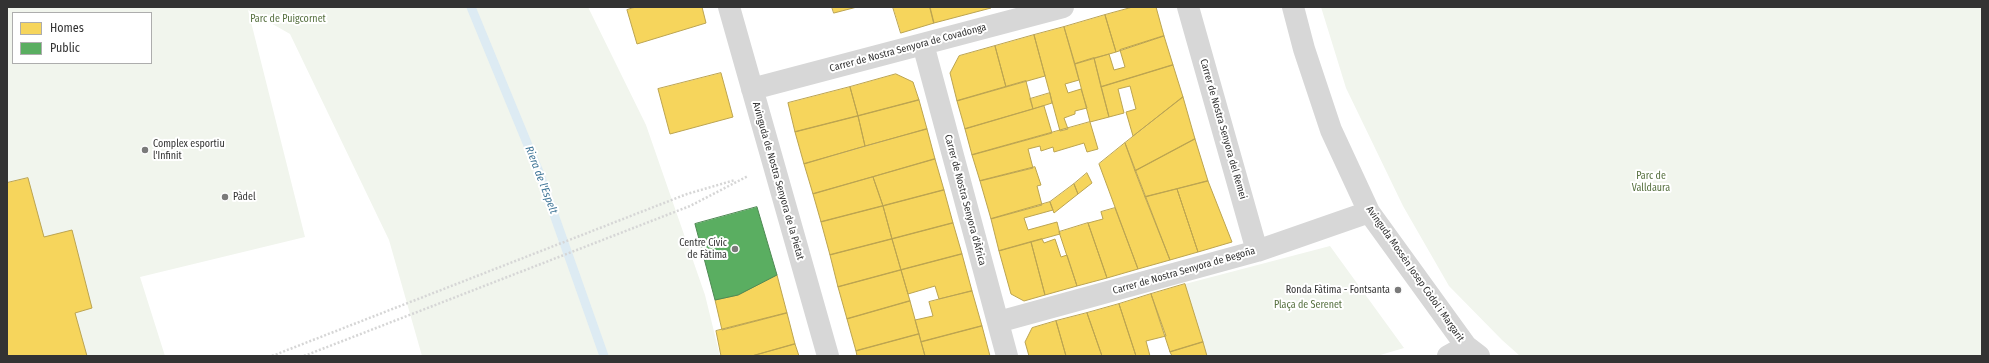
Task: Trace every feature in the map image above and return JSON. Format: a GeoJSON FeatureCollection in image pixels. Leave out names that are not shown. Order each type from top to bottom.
{"type":"FeatureCollection","features":[{"type":"Feature","properties":{"kind":"street","name":"Avinguda de Nostra Senyora de la Pietat"},"geometry":{"type":"LineString","coordinates":[[729,7],[828,356]]}},
{"type":"Feature","properties":{"kind":"street","name":"Carrer de Nostra Senyora de Covadonga"},"geometry":{"type":"LineString","coordinates":[[752,89],[1063,7]]}},
{"type":"Feature","properties":{"kind":"street","name":"Carrer de Nostra Senyora del Remei"},"geometry":{"type":"LineString","coordinates":[[1188,7],[1257,251]]}},
{"type":"Feature","properties":{"kind":"street","name":"Avinguda Mossèn Josep Còdol i Margarit"},"geometry":{"type":"LineString","coordinates":[[1293,7],[1304,49],[1331,130],[1369,212],[1464,353]]}},
{"type":"Feature","properties":{"kind":"street","name":"Carrer de Nostra Senyora d'Àfrica"},"geometry":{"type":"LineString","coordinates":[[923,44],[1007,356]]}},
{"type":"Feature","properties":{"kind":"street","name":"Carrer de Nostra Senyora de Begoña"},"geometry":{"type":"LineString","coordinates":[[998,322],[1257,251],[1369,212]]}},
{"type":"Feature","properties":{"kind":"path"},"geometry":{"type":"LineString","coordinates":[[272,356],[687,194],[775,168]]}},
{"type":"Feature","properties":{"kind":"path"},"geometry":{"type":"LineString","coordinates":[[304,356],[690,206],[741,179]]}},
{"type":"Feature","properties":{"kind":"green space","name":"Parc de Puigcornet"},"geometry":{"type":"Polygon","coordinates":[[[7,7],[588,7],[646,125],[705,295],[720,356],[422,356],[389,240],[290,34],[248,10],[305,237],[140,277],[165,356],[7,356],[7,7]]]}},
{"type":"Feature","properties":{"kind":"green space","name":"Parc de Valldaura"},"geometry":{"type":"Polygon","coordinates":[[[1321,7],[1982,7],[1982,356],[1520,356],[1502,340],[1449,286],[1403,206],[1346,88],[1321,7]]]}},
{"type":"Feature","properties":{"kind":"green space","name":"Plaça de Serenet"},"geometry":{"type":"Polygon","coordinates":[[[1330,246],[1404,348],[1377,356],[1207,356],[1185,284],[1330,246]]]}},
{"type":"Feature","properties":{"kind":"building: Homes"},"geometry":{"type":"Polygon","coordinates":[[[636,7],[702,7],[706,23],[637,44],[627,10],[636,7]]]}},
{"type":"Feature","properties":{"kind":"building: Homes"},"geometry":{"type":"Polygon","coordinates":[[[832,7],[857,7],[834,13],[832,7]]]}},
{"type":"Feature","properties":{"kind":"building: Homes"},"geometry":{"type":"Polygon","coordinates":[[[893,7],[930,7],[934,23],[901,33],[893,7]]]}},
{"type":"Feature","properties":{"kind":"building: Homes"},"geometry":{"type":"Polygon","coordinates":[[[930,7],[990,7],[991,8],[934,23],[930,7]]]}},
{"type":"Feature","properties":{"kind":"building: Homes"},"geometry":{"type":"Polygon","coordinates":[[[1133,7],[1156,7],[1164,36],[1116,52],[1105,15],[1133,7]]]}},
{"type":"Feature","properties":{"kind":"building: Homes"},"geometry":{"type":"Polygon","coordinates":[[[1105,15],[1116,52],[1075,64],[1064,27],[1105,15]]]}},
{"type":"Feature","properties":{"kind":"building: Homes"},"geometry":{"type":"Polygon","coordinates":[[[1064,27],[1079,80],[1065,84],[1068,93],[1081,89],[1087,108],[1075,111],[1075,114],[1064,118],[1068,129],[1060,131],[1034,35],[1064,27]]]}},
{"type":"Feature","properties":{"kind":"building: Homes"},"geometry":{"type":"Polygon","coordinates":[[[1034,35],[1045,76],[1006,87],[995,46],[1034,35]]]}},
{"type":"Feature","properties":{"kind":"building: Homes"},"geometry":{"type":"Polygon","coordinates":[[[1164,36],[1173,65],[1101,87],[1094,58],[1109,54],[1114,70],[1125,67],[1120,50],[1164,36]]]}},
{"type":"Feature","properties":{"kind":"building: Homes"},"geometry":{"type":"Polygon","coordinates":[[[995,46],[1006,87],[957,101],[950,73],[959,56],[995,46]]]}},
{"type":"Feature","properties":{"kind":"building: Homes"},"geometry":{"type":"Polygon","coordinates":[[[1094,58],[1109,117],[1090,122],[1075,64],[1094,58]]]}},
{"type":"Feature","properties":{"kind":"building: Homes"},"geometry":{"type":"Polygon","coordinates":[[[1173,65],[1183,97],[1133,136],[1126,112],[1136,109],[1130,86],[1118,89],[1124,113],[1109,117],[1101,87],[1173,65]]]}},
{"type":"Feature","properties":{"kind":"building: Homes"},"geometry":{"type":"Polygon","coordinates":[[[721,73],[733,117],[670,134],[658,89],[721,73]]]}},
{"type":"Feature","properties":{"kind":"building: Homes"},"geometry":{"type":"Polygon","coordinates":[[[896,74],[913,82],[919,100],[858,116],[850,87],[896,74]]]}},
{"type":"Feature","properties":{"kind":"building: Homes"},"geometry":{"type":"Polygon","coordinates":[[[1026,81],[1033,109],[965,129],[957,101],[1026,81]]]}},
{"type":"Feature","properties":{"kind":"building: Homes"},"geometry":{"type":"Polygon","coordinates":[[[850,87],[858,116],[795,132],[788,103],[850,87]]]}},
{"type":"Feature","properties":{"kind":"building: Homes"},"geometry":{"type":"Polygon","coordinates":[[[1050,93],[1052,103],[1033,109],[1030,99],[1050,93]]]}},
{"type":"Feature","properties":{"kind":"building: Homes"},"geometry":{"type":"Polygon","coordinates":[[[1183,97],[1195,139],[1135,171],[1125,143],[1183,97]]]}},
{"type":"Feature","properties":{"kind":"building: Homes"},"geometry":{"type":"Polygon","coordinates":[[[919,100],[927,129],[865,146],[858,116],[919,100]]]}},
{"type":"Feature","properties":{"kind":"building: Homes"},"geometry":{"type":"Polygon","coordinates":[[[1044,106],[1052,133],[972,155],[965,129],[1044,106]]]}},
{"type":"Feature","properties":{"kind":"building: Homes"},"geometry":{"type":"Polygon","coordinates":[[[858,116],[865,146],[804,164],[795,132],[858,116]]]}},
{"type":"Feature","properties":{"kind":"building: Homes"},"geometry":{"type":"Polygon","coordinates":[[[1090,122],[1098,149],[1087,152],[1084,143],[1054,152],[1053,147],[1041,151],[1040,146],[1028,149],[1033,168],[980,181],[972,155],[1090,122]]]}},
{"type":"Feature","properties":{"kind":"building: Homes"},"geometry":{"type":"Polygon","coordinates":[[[927,129],[935,159],[813,194],[804,164],[927,129]]]}},
{"type":"Feature","properties":{"kind":"building: Homes"},"geometry":{"type":"Polygon","coordinates":[[[1195,139],[1208,181],[1145,197],[1135,171],[1195,139]]]}},
{"type":"Feature","properties":{"kind":"building: Homes"},"geometry":{"type":"Polygon","coordinates":[[[1125,143],[1170,260],[1138,269],[1099,164],[1125,143]]]}},
{"type":"Feature","properties":{"kind":"building: Homes"},"geometry":{"type":"Polygon","coordinates":[[[935,159],[944,190],[883,206],[873,177],[935,159]]]}},
{"type":"Feature","properties":{"kind":"building: Homes"},"geometry":{"type":"Polygon","coordinates":[[[1035,167],[1041,185],[1037,186],[1042,205],[991,219],[980,181],[1035,167]]]}},
{"type":"Feature","properties":{"kind":"building: Homes"},"geometry":{"type":"Polygon","coordinates":[[[1087,173],[1092,183],[1078,194],[1074,184],[1087,173]]]}},
{"type":"Feature","properties":{"kind":"building: Homes"},"geometry":{"type":"Polygon","coordinates":[[[873,177],[883,206],[821,222],[813,194],[873,177]]]}},
{"type":"Feature","properties":{"kind":"building: Homes"},"geometry":{"type":"Polygon","coordinates":[[[28,178],[44,237],[72,230],[92,308],[75,313],[87,356],[7,356],[7,183],[28,178]]]}},
{"type":"Feature","properties":{"kind":"building: Homes"},"geometry":{"type":"Polygon","coordinates":[[[1208,181],[1232,242],[1198,252],[1177,189],[1208,181]]]}},
{"type":"Feature","properties":{"kind":"building: Homes"},"geometry":{"type":"Polygon","coordinates":[[[1074,184],[1078,194],[1054,213],[1050,202],[1074,184]]]}},
{"type":"Feature","properties":{"kind":"building: Homes"},"geometry":{"type":"Polygon","coordinates":[[[1177,189],[1198,252],[1170,260],[1145,197],[1177,189]]]}},
{"type":"Feature","properties":{"kind":"building: Homes"},"geometry":{"type":"Polygon","coordinates":[[[944,190],[953,223],[892,239],[883,206],[944,190]]]}},
{"type":"Feature","properties":{"kind":"building: Homes"},"geometry":{"type":"Polygon","coordinates":[[[1050,202],[1053,210],[1024,218],[1028,230],[1057,222],[1060,234],[999,251],[991,219],[1050,202]]]}},
{"type":"Feature","properties":{"kind":"building: Homes"},"geometry":{"type":"Polygon","coordinates":[[[883,206],[892,239],[830,255],[821,222],[883,206]]]}},
{"type":"Feature","properties":{"kind":"building: Homes"},"geometry":{"type":"Polygon","coordinates":[[[1115,208],[1138,269],[1107,278],[1088,223],[1103,219],[1101,212],[1115,208]]]}},
{"type":"Feature","properties":{"kind":"building: Homes"},"geometry":{"type":"Polygon","coordinates":[[[953,223],[962,254],[901,270],[892,239],[953,223]]]}},
{"type":"Feature","properties":{"kind":"building: Homes"},"geometry":{"type":"Polygon","coordinates":[[[1088,223],[1107,278],[1077,286],[1059,232],[1088,223]]]}},
{"type":"Feature","properties":{"kind":"building: Homes"},"geometry":{"type":"Polygon","coordinates":[[[892,239],[901,270],[838,287],[830,255],[892,239]]]}},
{"type":"Feature","properties":{"kind":"building: Homes"},"geometry":{"type":"Polygon","coordinates":[[[1042,239],[1044,243],[1055,239],[1061,257],[1067,255],[1077,286],[1045,295],[1031,242],[1042,239]]]}},
{"type":"Feature","properties":{"kind":"building: Homes"},"geometry":{"type":"Polygon","coordinates":[[[1031,242],[1045,295],[1024,301],[1011,294],[999,251],[1031,242]]]}},
{"type":"Feature","properties":{"kind":"building: Homes"},"geometry":{"type":"Polygon","coordinates":[[[962,254],[972,291],[939,299],[935,286],[908,294],[901,270],[962,254]]]}},
{"type":"Feature","properties":{"kind":"building: Homes"},"geometry":{"type":"Polygon","coordinates":[[[901,270],[910,301],[847,319],[838,287],[901,270]]]}},
{"type":"Feature","properties":{"kind":"building: Homes"},"geometry":{"type":"Polygon","coordinates":[[[777,275],[787,313],[722,330],[715,300],[738,295],[777,275]]]}},
{"type":"Feature","properties":{"kind":"building: Homes"},"geometry":{"type":"Polygon","coordinates":[[[1185,284],[1203,342],[1170,352],[1151,294],[1185,284]]]}},
{"type":"Feature","properties":{"kind":"building: Homes"},"geometry":{"type":"Polygon","coordinates":[[[972,291],[982,326],[921,342],[915,320],[933,316],[929,302],[972,291]]]}},
{"type":"Feature","properties":{"kind":"building: Homes"},"geometry":{"type":"Polygon","coordinates":[[[1151,294],[1166,336],[1146,341],[1150,356],[1136,356],[1119,304],[1151,294]]]}},
{"type":"Feature","properties":{"kind":"building: Homes"},"geometry":{"type":"Polygon","coordinates":[[[910,301],[919,334],[856,351],[847,319],[910,301]]]}},
{"type":"Feature","properties":{"kind":"building: Homes"},"geometry":{"type":"Polygon","coordinates":[[[1119,304],[1136,356],[1102,356],[1087,313],[1119,304]]]}},
{"type":"Feature","properties":{"kind":"building: Homes"},"geometry":{"type":"Polygon","coordinates":[[[787,313],[795,344],[752,356],[721,356],[716,331],[787,313]]]}},
{"type":"Feature","properties":{"kind":"building: Homes"},"geometry":{"type":"Polygon","coordinates":[[[1087,313],[1102,356],[1066,356],[1056,321],[1087,313]]]}},
{"type":"Feature","properties":{"kind":"building: Homes"},"geometry":{"type":"Polygon","coordinates":[[[1056,321],[1066,356],[1029,356],[1025,342],[1032,328],[1056,321]]]}},
{"type":"Feature","properties":{"kind":"building: Homes"},"geometry":{"type":"Polygon","coordinates":[[[982,326],[990,356],[925,356],[921,342],[982,326]]]}},
{"type":"Feature","properties":{"kind":"building: Homes"},"geometry":{"type":"Polygon","coordinates":[[[919,334],[925,356],[857,356],[856,351],[919,334]]]}},
{"type":"Feature","properties":{"kind":"building: Homes"},"geometry":{"type":"Polygon","coordinates":[[[1203,342],[1207,356],[1172,356],[1170,352],[1203,342]]]}},
{"type":"Feature","properties":{"kind":"building: Homes"},"geometry":{"type":"Polygon","coordinates":[[[795,344],[799,356],[752,356],[795,344]]]}},
{"type":"Feature","properties":{"kind":"building: Public","name":"Centre Cívic de Fàtima"},"geometry":{"type":"Polygon","coordinates":[[[757,207],[777,275],[738,295],[715,300],[695,224],[757,207]]]}},
{"type":"Feature","properties":{"kind":"waterway","name":"Riera de l'Espelt"},"geometry":{"type":"LineString","coordinates":[[471,7],[539,172],[604,356]]}},
{"type":"Feature","properties":{"kind":"place","name":"Complex esportiu l'Infinit"},"geometry":{"type":"Point","coordinates":[145,150]}},
{"type":"Feature","properties":{"kind":"place","name":"Pàdel"},"geometry":{"type":"Point","coordinates":[225,197]}},
{"type":"Feature","properties":{"kind":"place","name":"Centre Cívic de Fàtima"},"geometry":{"type":"Point","coordinates":[735,249]}},
{"type":"Feature","properties":{"kind":"place","name":"Ronda Fàtima - Fontsanta"},"geometry":{"type":"Point","coordinates":[1398,290]}}]}
